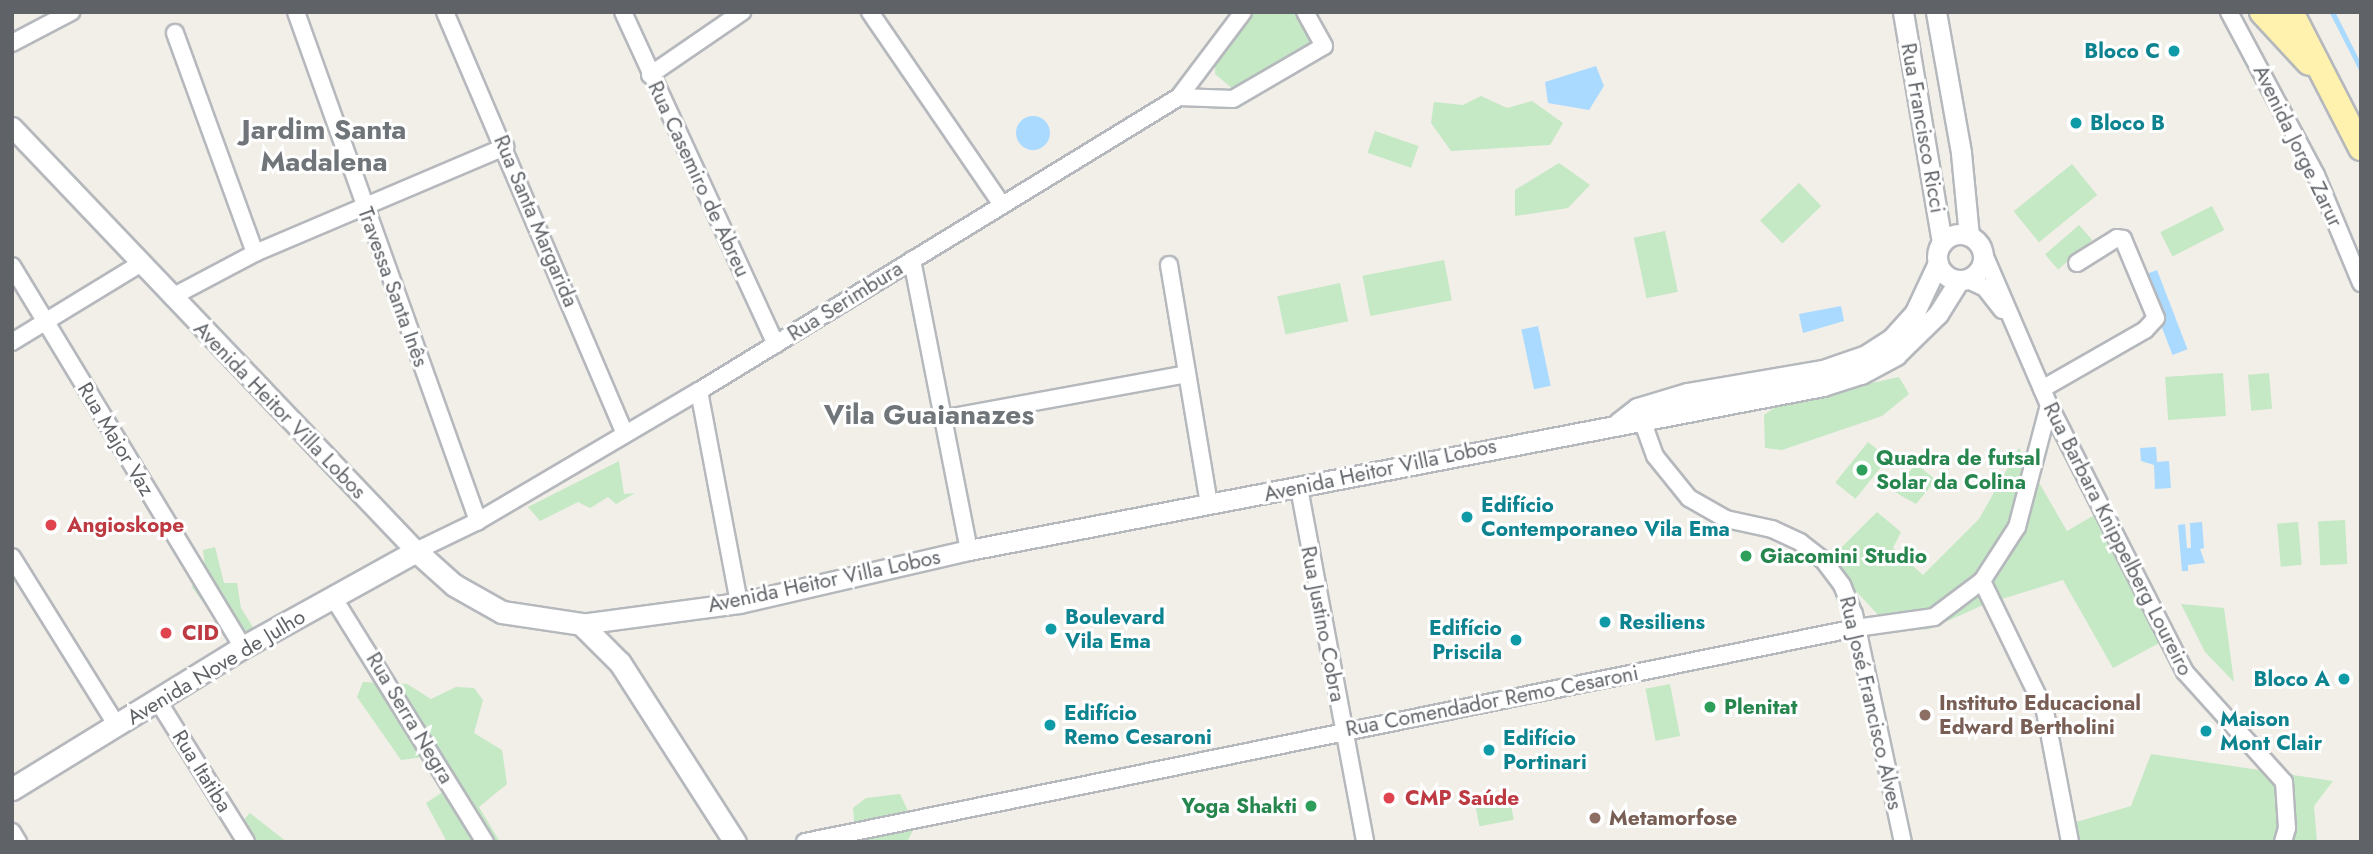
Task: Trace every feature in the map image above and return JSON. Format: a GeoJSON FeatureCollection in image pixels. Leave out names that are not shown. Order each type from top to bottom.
{"type":"FeatureCollection","features":[{"type":"Feature","properties":{"kind":"main road"},"geometry":{"type":"LineString","coordinates":[[2262,12],[2333,88]]}},
{"type":"Feature","properties":{"kind":"main road"},"geometry":{"type":"LineString","coordinates":[[2291,12],[2333,88],[2361,148]]}},
{"type":"Feature","properties":{"kind":"main road","name":"Avenida Nove de Julho"},"geometry":{"type":"LineString","coordinates":[[14,790],[243,647],[416,551]]}},
{"type":"Feature","properties":{"kind":"main road","name":"Avenida Heitor Villa Lobos"},"geometry":{"type":"LineString","coordinates":[[416,551],[454,585],[502,612],[581,624]]}},
{"type":"Feature","properties":{"kind":"main road"},"geometry":{"type":"LineString","coordinates":[[581,624],[620,663],[735,842]]}},
{"type":"Feature","properties":{"kind":"street"},"geometry":{"type":"LineString","coordinates":[[12,43],[71,12]]}},
{"type":"Feature","properties":{"kind":"street","name":"Travessa Santa Inês"},"geometry":{"type":"LineString","coordinates":[[296,12],[363,206],[478,521]]}},
{"type":"Feature","properties":{"kind":"street","name":"Rua Santa Margarida"},"geometry":{"type":"LineString","coordinates":[[444,12],[505,147],[624,432]]}},
{"type":"Feature","properties":{"kind":"street","name":"Rua Casemiro de Abreu"},"geometry":{"type":"LineString","coordinates":[[623,12],[776,344]]}},
{"type":"Feature","properties":{"kind":"street"},"geometry":{"type":"LineString","coordinates":[[650,75],[742,12]]}},
{"type":"Feature","properties":{"kind":"street"},"geometry":{"type":"LineString","coordinates":[[870,12],[1002,205]]}},
{"type":"Feature","properties":{"kind":"street","name":"Rua Serimbura"},"geometry":{"type":"LineString","coordinates":[[416,551],[478,521],[624,432],[699,391],[1179,97],[1243,12]]}},
{"type":"Feature","properties":{"kind":"street"},"geometry":{"type":"LineString","coordinates":[[1179,97],[1233,99],[1324,46],[1305,12]]}},
{"type":"Feature","properties":{"kind":"street","name":"Rua Francisco Ricci"},"geometry":{"type":"LineString","coordinates":[[1903,12],[1942,243]]}},
{"type":"Feature","properties":{"kind":"street","name":"Rua Francisco Ricci"},"geometry":{"type":"LineString","coordinates":[[1936,12],[1961,153],[1969,236]]}},
{"type":"Feature","properties":{"kind":"street","name":"Avenida Jorge Zarur"},"geometry":{"type":"LineString","coordinates":[[2229,12],[2316,175],[2361,283]]}},
{"type":"Feature","properties":{"kind":"street"},"geometry":{"type":"LineString","coordinates":[[175,33],[255,253]]}},
{"type":"Feature","properties":{"kind":"street","name":"Avenida Heitor Villa Lobos"},"geometry":{"type":"LineString","coordinates":[[12,127],[416,551]]}},
{"type":"Feature","properties":{"kind":"street"},"geometry":{"type":"LineString","coordinates":[[172,297],[255,253],[505,147]]}},
{"type":"Feature","properties":{"kind":"street"},"geometry":{"type":"LineString","coordinates":[[1954,235],[1969,236],[1983,252],[1983,264],[1963,280],[1947,276],[1938,263],[1942,243],[1954,235]]}},
{"type":"Feature","properties":{"kind":"street"},"geometry":{"type":"LineString","coordinates":[[2042,389],[2146,330],[2156,318],[2123,239],[2117,238],[2077,263]]}},
{"type":"Feature","properties":{"kind":"street","name":"Rua Barbara Knippelberg Loureiro"},"geometry":{"type":"LineString","coordinates":[[1983,252],[2049,405],[2185,672],[2213,709],[2284,782],[2287,828],[2283,842]]}},
{"type":"Feature","properties":{"kind":"street"},"geometry":{"type":"LineString","coordinates":[[912,260],[969,550]]}},
{"type":"Feature","properties":{"kind":"street","name":"Avenida Heitor Villa Lobos"},"geometry":{"type":"LineString","coordinates":[[581,624],[739,603],[969,550],[1299,488],[1618,423],[1687,393],[1838,367],[1866,355],[1891,339],[1915,312],[1938,263]]}},
{"type":"Feature","properties":{"kind":"street"},"geometry":{"type":"LineString","coordinates":[[12,342],[140,264]]}},
{"type":"Feature","properties":{"kind":"street"},"geometry":{"type":"LineString","coordinates":[[1169,265],[1209,505]]}},
{"type":"Feature","properties":{"kind":"street","name":"Rua Major Vaz"},"geometry":{"type":"LineString","coordinates":[[12,266],[243,647]]}},
{"type":"Feature","properties":{"kind":"street","name":"Avenida Heitor Villa Lobos"},"geometry":{"type":"LineString","coordinates":[[1640,415],[1861,374],[1912,343],[1963,280]]}},
{"type":"Feature","properties":{"kind":"street","name":"Rua Barbara Knippelberg Loureiro"},"geometry":{"type":"LineString","coordinates":[[1963,280],[1993,296],[2016,331]]}},
{"type":"Feature","properties":{"kind":"street"},"geometry":{"type":"LineString","coordinates":[[942,419],[1187,374]]}},
{"type":"Feature","properties":{"kind":"street"},"geometry":{"type":"LineString","coordinates":[[699,391],[739,603]]}},
{"type":"Feature","properties":{"kind":"street","name":"Rua Comendador Remo Cesaroni"},"geometry":{"type":"LineString","coordinates":[[805,842],[1856,628],[1934,617],[1982,582],[2017,527],[2049,405]]}},
{"type":"Feature","properties":{"kind":"street","name":"Rua José Francisco Alves"},"geometry":{"type":"LineString","coordinates":[[1640,415],[1654,456],[1689,498],[1726,519],[1787,534],[1824,561],[1849,599],[1903,842]]}},
{"type":"Feature","properties":{"kind":"street","name":"Rua Justino Cobra"},"geometry":{"type":"LineString","coordinates":[[1299,488],[1365,842]]}},
{"type":"Feature","properties":{"kind":"street"},"geometry":{"type":"LineString","coordinates":[[12,557],[117,726]]}},
{"type":"Feature","properties":{"kind":"street"},"geometry":{"type":"LineString","coordinates":[[1982,582],[2045,711],[2070,842]]}},
{"type":"Feature","properties":{"kind":"street","name":"Rua Serra Negra"},"geometry":{"type":"LineString","coordinates":[[333,597],[485,842]]}},
{"type":"Feature","properties":{"kind":"street","name":"Rua Itatiba"},"geometry":{"type":"LineString","coordinates":[[158,701],[246,842]]}},
{"type":"Feature","properties":{"kind":"street"},"geometry":{"type":"LineString","coordinates":[[12,832],[18,842]]}},
{"type":"Feature","properties":{"kind":"green space"},"geometry":{"type":"Polygon","coordinates":[[[1254,12],[1293,12],[1313,44],[1234,90],[1215,74],[1215,59],[1254,12]]]}},
{"type":"Feature","properties":{"kind":"green space"},"geometry":{"type":"Polygon","coordinates":[[[1481,96],[1507,108],[1532,101],[1563,123],[1550,145],[1451,151],[1431,123],[1434,102],[1463,105],[1481,96]]]}},
{"type":"Feature","properties":{"kind":"green space"},"geometry":{"type":"Polygon","coordinates":[[[1375,131],[1418,146],[1411,168],[1368,153],[1375,131]]]}},
{"type":"Feature","properties":{"kind":"green space"},"geometry":{"type":"Polygon","coordinates":[[[1559,163],[1590,185],[1568,208],[1515,216],[1515,190],[1559,163]]]}},
{"type":"Feature","properties":{"kind":"green space"},"geometry":{"type":"Polygon","coordinates":[[[2072,164],[2097,195],[2039,242],[2014,211],[2072,164]]]}},
{"type":"Feature","properties":{"kind":"green space"},"geometry":{"type":"Polygon","coordinates":[[[1799,183],[1821,206],[1782,244],[1760,221],[1799,183]]]}},
{"type":"Feature","properties":{"kind":"green space"},"geometry":{"type":"Polygon","coordinates":[[[2212,206],[2224,230],[2173,256],[2160,232],[2212,206]]]}},
{"type":"Feature","properties":{"kind":"green space"},"geometry":{"type":"Polygon","coordinates":[[[2079,225],[2092,240],[2058,270],[2045,255],[2079,225]]]}},
{"type":"Feature","properties":{"kind":"green space"},"geometry":{"type":"Polygon","coordinates":[[[1665,231],[1678,292],[1647,298],[1634,238],[1665,231]]]}},
{"type":"Feature","properties":{"kind":"green space"},"geometry":{"type":"Polygon","coordinates":[[[1444,260],[1452,300],[1370,316],[1363,276],[1444,260]]]}},
{"type":"Feature","properties":{"kind":"green space"},"geometry":{"type":"Polygon","coordinates":[[[1340,283],[1348,321],[1286,334],[1277,296],[1340,283]]]}},
{"type":"Feature","properties":{"kind":"green space"},"geometry":{"type":"Polygon","coordinates":[[[2223,373],[2226,416],[2168,420],[2165,377],[2223,373]]]}},
{"type":"Feature","properties":{"kind":"green space"},"geometry":{"type":"Polygon","coordinates":[[[2269,373],[2272,409],[2251,411],[2248,375],[2269,373]]]}},
{"type":"Feature","properties":{"kind":"green space"},"geometry":{"type":"Polygon","coordinates":[[[1899,377],[1909,394],[1882,416],[1782,450],[1765,448],[1764,415],[1781,403],[1899,377]]]}},
{"type":"Feature","properties":{"kind":"green space","name":"Quadra de futsal Solar da Colina"},"geometry":{"type":"Polygon","coordinates":[[[1868,442],[1888,458],[1855,499],[1835,482],[1868,442]]]}},
{"type":"Feature","properties":{"kind":"green space"},"geometry":{"type":"Polygon","coordinates":[[[2019,448],[2067,531],[2101,511],[2161,642],[2113,668],[2063,580],[1983,605],[1930,629],[1894,632],[1828,561],[1877,512],[1901,532],[1893,548],[1923,575],[1979,519],[2019,448]]]}},
{"type":"Feature","properties":{"kind":"green space"},"geometry":{"type":"Polygon","coordinates":[[[619,461],[624,494],[635,493],[616,504],[608,497],[590,508],[578,502],[540,521],[528,507],[619,461]]]}},
{"type":"Feature","properties":{"kind":"green space"},"geometry":{"type":"Polygon","coordinates":[[[1916,464],[1936,480],[1916,504],[1893,491],[1916,464]]]}},
{"type":"Feature","properties":{"kind":"green space"},"geometry":{"type":"Polygon","coordinates":[[[2345,520],[2347,564],[2320,565],[2318,521],[2345,520]]]}},
{"type":"Feature","properties":{"kind":"green space"},"geometry":{"type":"Polygon","coordinates":[[[2298,522],[2302,565],[2281,567],[2277,524],[2298,522]]]}},
{"type":"Feature","properties":{"kind":"green space"},"geometry":{"type":"Polygon","coordinates":[[[215,547],[224,583],[237,583],[241,608],[254,629],[250,637],[224,631],[191,586],[207,583],[203,550],[215,547]]]}},
{"type":"Feature","properties":{"kind":"green space"},"geometry":{"type":"Polygon","coordinates":[[[2181,604],[2224,608],[2234,682],[2205,652],[2181,604]]]}},
{"type":"Feature","properties":{"kind":"green space"},"geometry":{"type":"Polygon","coordinates":[[[363,682],[407,684],[431,699],[456,687],[474,688],[483,700],[474,733],[502,750],[507,784],[479,807],[500,842],[447,842],[426,803],[452,786],[431,756],[401,760],[357,697],[363,682]]]}},
{"type":"Feature","properties":{"kind":"green space"},"geometry":{"type":"Polygon","coordinates":[[[1670,684],[1680,736],[1656,741],[1645,689],[1670,684]]]}},
{"type":"Feature","properties":{"kind":"green space"},"geometry":{"type":"Polygon","coordinates":[[[2151,754],[2333,781],[2314,806],[2317,842],[2060,842],[2066,825],[2131,806],[2151,754]]]}},
{"type":"Feature","properties":{"kind":"green space"},"geometry":{"type":"Polygon","coordinates":[[[900,794],[915,826],[908,840],[856,842],[853,808],[866,798],[900,794]]]}},
{"type":"Feature","properties":{"kind":"green space"},"geometry":{"type":"Polygon","coordinates":[[[1510,800],[1514,820],[1479,826],[1476,807],[1510,800]]]}},
{"type":"Feature","properties":{"kind":"green space"},"geometry":{"type":"Polygon","coordinates":[[[250,813],[287,842],[236,842],[231,834],[250,813]]]}},
{"type":"Feature","properties":{"kind":"water"},"geometry":{"type":"Polygon","coordinates":[[[1596,66],[1604,86],[1589,110],[1548,103],[1545,82],[1596,66]]]}},
{"type":"Feature","properties":{"kind":"water"},"geometry":{"type":"Polygon","coordinates":[[[1033,116],[1045,121],[1050,133],[1045,145],[1033,150],[1021,145],[1016,133],[1021,121],[1033,116]]]}},
{"type":"Feature","properties":{"kind":"water"},"geometry":{"type":"Polygon","coordinates":[[[2157,270],[2187,349],[2173,355],[2142,276],[2157,270]]]}},
{"type":"Feature","properties":{"kind":"water"},"geometry":{"type":"Polygon","coordinates":[[[1841,306],[1844,321],[1803,333],[1799,314],[1841,306]]]}},
{"type":"Feature","properties":{"kind":"water"},"geometry":{"type":"Polygon","coordinates":[[[1538,326],[1551,386],[1534,389],[1521,330],[1538,326]]]}},
{"type":"Feature","properties":{"kind":"water"},"geometry":{"type":"Polygon","coordinates":[[[2156,447],[2157,462],[2169,461],[2171,488],[2155,489],[2154,465],[2141,461],[2140,448],[2156,447]]]}},
{"type":"Feature","properties":{"kind":"water"},"geometry":{"type":"Polygon","coordinates":[[[2202,522],[2204,548],[2200,549],[2205,563],[2188,565],[2188,571],[2182,571],[2178,525],[2185,524],[2187,548],[2191,548],[2190,523],[2202,522]]]}},
{"type":"Feature","properties":{"kind":"waterway"},"geometry":{"type":"LineString","coordinates":[[2332,12],[2361,69]]}},
{"type":"Feature","properties":{"kind":"place","name":"Bloco C"},"geometry":{"type":"Point","coordinates":[2174,51]}},
{"type":"Feature","properties":{"kind":"place","name":"Bloco B"},"geometry":{"type":"Point","coordinates":[2076,123]}},
{"type":"Feature","properties":{"kind":"place","name":"Quadra de futsal Solar da Colina"},"geometry":{"type":"Point","coordinates":[1862,470]}},
{"type":"Feature","properties":{"kind":"place","name":"Edifício Contemporaneo Vila Ema"},"geometry":{"type":"Point","coordinates":[1467,517]}},
{"type":"Feature","properties":{"kind":"place","name":"Angioskope"},"geometry":{"type":"Point","coordinates":[51,525]}},
{"type":"Feature","properties":{"kind":"place","name":"Giacomini Studio"},"geometry":{"type":"Point","coordinates":[1746,556]}},
{"type":"Feature","properties":{"kind":"place","name":"Resiliens"},"geometry":{"type":"Point","coordinates":[1605,622]}},
{"type":"Feature","properties":{"kind":"place","name":"Boulevard Vila Ema"},"geometry":{"type":"Point","coordinates":[1051,629]}},
{"type":"Feature","properties":{"kind":"place","name":"CID"},"geometry":{"type":"Point","coordinates":[166,633]}},
{"type":"Feature","properties":{"kind":"place","name":"Edifício Priscila"},"geometry":{"type":"Point","coordinates":[1516,640]}},
{"type":"Feature","properties":{"kind":"place","name":"Bloco A"},"geometry":{"type":"Point","coordinates":[2344,679]}},
{"type":"Feature","properties":{"kind":"place","name":"Plenitat"},"geometry":{"type":"Point","coordinates":[1710,707]}},
{"type":"Feature","properties":{"kind":"place","name":"Instituto Educacional Edward Bertholini"},"geometry":{"type":"Point","coordinates":[1925,715]}},
{"type":"Feature","properties":{"kind":"place","name":"Edifício Remo Cesaroni"},"geometry":{"type":"Point","coordinates":[1050,725]}},
{"type":"Feature","properties":{"kind":"place","name":"Maison Mont Clair"},"geometry":{"type":"Point","coordinates":[2206,731]}},
{"type":"Feature","properties":{"kind":"place","name":"Edifício Portinari"},"geometry":{"type":"Point","coordinates":[1489,750]}},
{"type":"Feature","properties":{"kind":"place","name":"CMP Saúde"},"geometry":{"type":"Point","coordinates":[1389,798]}},
{"type":"Feature","properties":{"kind":"place","name":"Yoga Shakti"},"geometry":{"type":"Point","coordinates":[1311,806]}},
{"type":"Feature","properties":{"kind":"place","name":"Metamorfose"},"geometry":{"type":"Point","coordinates":[1595,818]}},
{"type":"Feature","properties":{"kind":"district","name":"Jardim Santa Madalena"},"geometry":{"type":"Point","coordinates":[324,146]}},
{"type":"Feature","properties":{"kind":"district","name":"Vila Guaianazes"},"geometry":{"type":"Point","coordinates":[929,415]}}]}
